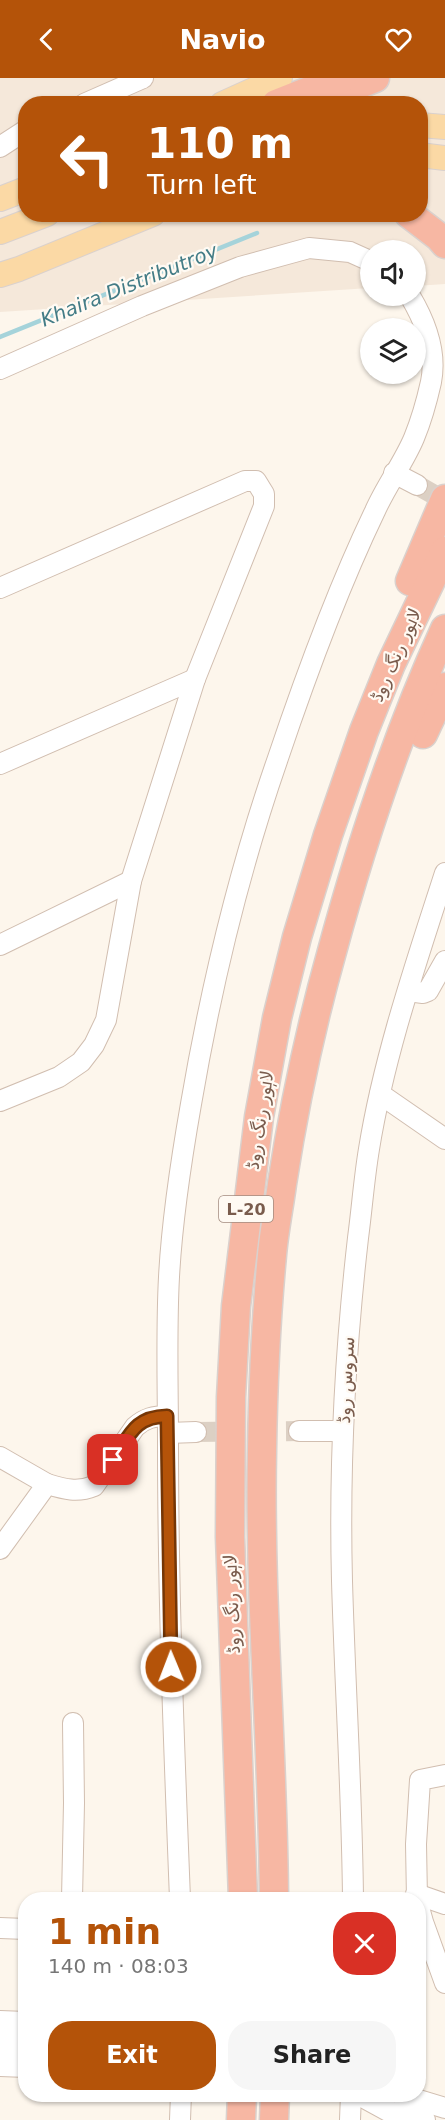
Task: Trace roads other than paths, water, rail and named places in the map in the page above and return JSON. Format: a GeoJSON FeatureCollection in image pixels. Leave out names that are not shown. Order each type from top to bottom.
{"type":"FeatureCollection","features":[{"type":"Feature","properties":{"kind":"highway"},"geometry":{"type":"LineString","coordinates":[[296,96],[342,78]]}},
{"type":"Feature","properties":{"kind":"highway"},"geometry":{"type":"LineString","coordinates":[[331,96],[375,78]]}},
{"type":"Feature","properties":{"kind":"highway"},"geometry":{"type":"LineString","coordinates":[[419,222],[445,244]]}},
{"type":"Feature","properties":{"kind":"highway"},"geometry":{"type":"LineString","coordinates":[[391,664],[398,611],[445,499]]}},
{"type":"Feature","properties":{"kind":"highway","name":"لاہور رنگ روڈ"},"geometry":{"type":"LineString","coordinates":[[243,1892],[230,1537],[231,1397],[236,1306],[259,1117],[277,1018],[297,937],[332,824],[364,731],[391,664],[445,551]]}},
{"type":"Feature","properties":{"kind":"highway","name":"لاہور رنگ روڈ"},"geometry":{"type":"LineString","coordinates":[[274,1892],[261,1525],[263,1402],[272,1252],[292,1116],[315,1014],[348,892],[366,831],[389,768],[445,629]]}},
{"type":"Feature","properties":{"kind":"highway"},"geometry":{"type":"LineString","coordinates":[[348,892],[390,812],[437,700],[445,687]]}},
{"type":"Feature","properties":{"kind":"highway"},"geometry":{"type":"LineString","coordinates":[[241,2120],[242,2102]]}},
{"type":"Feature","properties":{"kind":"highway"},"geometry":{"type":"LineString","coordinates":[[274,2120],[275,2102]]}},
{"type":"Feature","properties":{"kind":"main road"},"geometry":{"type":"LineString","coordinates":[[240,96],[280,78]]}},
{"type":"Feature","properties":{"kind":"main road"},"geometry":{"type":"LineString","coordinates":[[428,126],[445,127]]}},
{"type":"Feature","properties":{"kind":"main road"},"geometry":{"type":"LineString","coordinates":[[428,156],[445,158]]}},
{"type":"Feature","properties":{"kind":"main road"},"geometry":{"type":"LineString","coordinates":[[0,199],[18,192]]}},
{"type":"Feature","properties":{"kind":"main road"},"geometry":{"type":"LineString","coordinates":[[0,232],[26,222]]}},
{"type":"Feature","properties":{"kind":"main road"},"geometry":{"type":"LineString","coordinates":[[0,275],[133,222]]}},
{"type":"Feature","properties":{"kind":"street"},"geometry":{"type":"LineString","coordinates":[[102,96],[143,78]]}},
{"type":"Feature","properties":{"kind":"street"},"geometry":{"type":"LineString","coordinates":[[0,147],[18,135]]}},
{"type":"Feature","properties":{"kind":"street"},"geometry":{"type":"LineString","coordinates":[[0,369],[142,306],[240,267],[309,248],[350,252],[360,256]]}},
{"type":"Feature","properties":{"kind":"street"},"geometry":{"type":"LineString","coordinates":[[180,1892],[172,1712],[167,1316],[173,1230],[184,1143],[199,1055],[218,967],[250,844],[277,759],[329,621],[374,512],[414,438],[432,378],[430,342],[416,306]]}},
{"type":"Feature","properties":{"kind":"street"},"geometry":{"type":"LineString","coordinates":[[394,473],[417,485]]}},
{"type":"Feature","properties":{"kind":"street"},"geometry":{"type":"LineString","coordinates":[[0,588],[245,481],[256,481],[264,494],[264,506],[195,679],[130,880],[106,1020],[94,1045],[81,1062],[59,1077],[0,1101]]}},
{"type":"Feature","properties":{"kind":"street"},"geometry":{"type":"LineString","coordinates":[[0,764],[195,679]]}},
{"type":"Feature","properties":{"kind":"street","name":"سروس روڈ"},"geometry":{"type":"LineString","coordinates":[[353,1892],[352,1814],[342,1579],[346,1357],[369,1149],[380,1094],[408,991],[445,873]]}},
{"type":"Feature","properties":{"kind":"street"},"geometry":{"type":"LineString","coordinates":[[0,945],[130,880]]}},
{"type":"Feature","properties":{"kind":"street"},"geometry":{"type":"LineString","coordinates":[[408,991],[423,993],[428,991],[445,961]]}},
{"type":"Feature","properties":{"kind":"street"},"geometry":{"type":"LineString","coordinates":[[380,1094],[443,1133]]}},
{"type":"Feature","properties":{"kind":"street"},"geometry":{"type":"LineString","coordinates":[[0,1457],[47,1484],[72,1490],[84,1490],[94,1486],[135,1427],[143,1420],[154,1416],[168,1424],[196,1432]]}},
{"type":"Feature","properties":{"kind":"street"},"geometry":{"type":"LineString","coordinates":[[298,1431],[343,1431]]}},
{"type":"Feature","properties":{"kind":"street"},"geometry":{"type":"LineString","coordinates":[[0,1549],[47,1484]]}},
{"type":"Feature","properties":{"kind":"street"},"geometry":{"type":"LineString","coordinates":[[72,1892],[73,1723]]}},
{"type":"Feature","properties":{"kind":"street"},"geometry":{"type":"LineString","coordinates":[[417,1892],[416,1844],[420,1780],[445,1775]]}},
{"type":"Feature","properties":{"kind":"street"},"geometry":{"type":"LineString","coordinates":[[426,1901],[445,1904]]}},
{"type":"Feature","properties":{"kind":"street"},"geometry":{"type":"LineString","coordinates":[[0,1928],[18,1929]]}},
{"type":"Feature","properties":{"kind":"street"},"geometry":{"type":"LineString","coordinates":[[426,1930],[445,1983]]}},
{"type":"Feature","properties":{"kind":"street"},"geometry":{"type":"LineString","coordinates":[[0,2021],[18,2022]]}},
{"type":"Feature","properties":{"kind":"street"},"geometry":{"type":"LineString","coordinates":[[0,2036],[18,2037]]}},
{"type":"Feature","properties":{"kind":"street"},"geometry":{"type":"LineString","coordinates":[[0,2052],[18,2053]]}},
{"type":"Feature","properties":{"kind":"street"},"geometry":{"type":"LineString","coordinates":[[0,2066],[18,2067]]}},
{"type":"Feature","properties":{"kind":"street"},"geometry":{"type":"LineString","coordinates":[[426,2088],[445,2094]]}},
{"type":"Feature","properties":{"kind":"street"},"geometry":{"type":"LineString","coordinates":[[180,2120],[181,2102]]}},
{"type":"Feature","properties":{"kind":"street"},"geometry":{"type":"LineString","coordinates":[[350,2120],[351,2102]]}},
{"type":"Feature","properties":{"kind":"street"},"geometry":{"type":"LineString","coordinates":[[372,2102],[388,2111],[425,2120]]}},
{"type":"Feature","properties":{"kind":"street"},"geometry":{"type":"LineString","coordinates":[[425,2102],[445,2108]]}},
{"type":"Feature","properties":{"kind":"waterway","name":"Khaira Distributroy"},"geometry":{"type":"LineString","coordinates":[[0,337],[257,233]]}},
{"type":"Feature","properties":{"kind":"tunnel"},"geometry":{"type":"LineString","coordinates":[[417,485],[445,501]]}},
{"type":"Feature","properties":{"kind":"tunnel"},"geometry":{"type":"LineString","coordinates":[[196,1432],[299,1431]]}}]}
